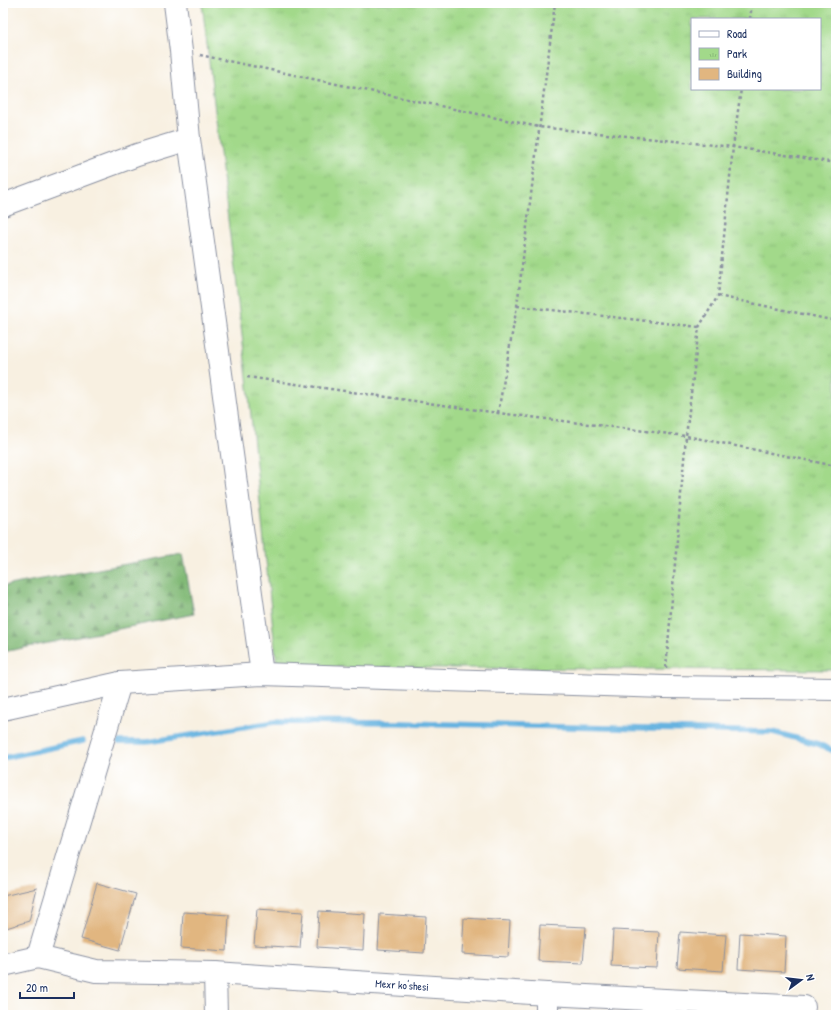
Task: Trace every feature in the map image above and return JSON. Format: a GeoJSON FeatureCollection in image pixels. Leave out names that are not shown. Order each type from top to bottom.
{"type":"FeatureCollection","features":[{"type":"Feature","properties":{"kind":"street"},"geometry":{"type":"LineString","coordinates":[[175,3],[189,139],[262,674]]}},
{"type":"Feature","properties":{"kind":"street"},"geometry":{"type":"LineString","coordinates":[[3,205],[137,155],[189,139]]}},
{"type":"Feature","properties":{"kind":"street"},"geometry":{"type":"LineString","coordinates":[[3,709],[120,683],[262,674],[665,687],[836,689]]}},
{"type":"Feature","properties":{"kind":"street"},"geometry":{"type":"LineString","coordinates":[[38,957],[120,683]]}},
{"type":"Feature","properties":{"kind":"street","name":"Mexr ko'shesi"},"geometry":{"type":"LineString","coordinates":[[3,965],[38,957],[96,971],[216,973],[547,994],[804,1007]]}},
{"type":"Feature","properties":{"kind":"street"},"geometry":{"type":"LineString","coordinates":[[216,973],[216,1015]]}},
{"type":"Feature","properties":{"kind":"street"},"geometry":{"type":"LineString","coordinates":[[547,994],[547,1015]]}},
{"type":"Feature","properties":{"kind":"path"},"geometry":{"type":"LineString","coordinates":[[498,413],[517,306],[555,3]]}},
{"type":"Feature","properties":{"kind":"path"},"geometry":{"type":"LineString","coordinates":[[750,18],[752,3]]}},
{"type":"Feature","properties":{"kind":"path"},"geometry":{"type":"LineString","coordinates":[[181,51],[539,127],[733,147],[836,163]]}},
{"type":"Feature","properties":{"kind":"path"},"geometry":{"type":"LineString","coordinates":[[665,687],[686,436],[699,327],[718,296],[733,147],[741,90]]}},
{"type":"Feature","properties":{"kind":"path"},"geometry":{"type":"LineString","coordinates":[[718,296],[836,321]]}},
{"type":"Feature","properties":{"kind":"path"},"geometry":{"type":"LineString","coordinates":[[517,306],[699,327]]}},
{"type":"Feature","properties":{"kind":"path"},"geometry":{"type":"LineString","coordinates":[[247,377],[498,413],[686,436],[836,466]]}},
{"type":"Feature","properties":{"kind":"green space"},"geometry":{"type":"Polygon","coordinates":[[[202,3],[836,3],[836,670],[277,667],[247,377],[202,3]]]}},
{"type":"Feature","properties":{"kind":"green space"},"geometry":{"type":"Polygon","coordinates":[[[183,554],[194,614],[3,652],[3,586],[183,554]]]}},
{"type":"Feature","properties":{"kind":"building"},"geometry":{"type":"Polygon","coordinates":[[[97,883],[136,894],[120,950],[81,939],[97,883]]]}},
{"type":"Feature","properties":{"kind":"building"},"geometry":{"type":"Polygon","coordinates":[[[37,888],[29,921],[3,929],[3,896],[37,888]]]}},
{"type":"Feature","properties":{"kind":"building"},"geometry":{"type":"Polygon","coordinates":[[[257,909],[303,912],[300,948],[254,945],[257,909]]]}},
{"type":"Feature","properties":{"kind":"building"},"geometry":{"type":"Polygon","coordinates":[[[319,911],[365,914],[363,950],[317,947],[319,911]]]}},
{"type":"Feature","properties":{"kind":"building"},"geometry":{"type":"Polygon","coordinates":[[[183,912],[229,915],[227,951],[181,948],[183,912]]]}},
{"type":"Feature","properties":{"kind":"building"},"geometry":{"type":"Polygon","coordinates":[[[380,914],[426,917],[424,953],[378,950],[380,914]]]}},
{"type":"Feature","properties":{"kind":"building"},"geometry":{"type":"Polygon","coordinates":[[[464,918],[510,921],[508,957],[462,954],[464,918]]]}},
{"type":"Feature","properties":{"kind":"building"},"geometry":{"type":"Polygon","coordinates":[[[540,925],[586,927],[583,963],[538,961],[540,925]]]}},
{"type":"Feature","properties":{"kind":"building"},"geometry":{"type":"Polygon","coordinates":[[[613,930],[659,932],[657,968],[611,966],[613,930]]]}},
{"type":"Feature","properties":{"kind":"building"},"geometry":{"type":"Polygon","coordinates":[[[680,932],[726,935],[723,971],[677,968],[680,932]]]}},
{"type":"Feature","properties":{"kind":"building"},"geometry":{"type":"Polygon","coordinates":[[[740,933],[786,936],[784,972],[738,969],[740,933]]]}},
{"type":"Feature","properties":{"kind":"waterway"},"geometry":{"type":"LineString","coordinates":[[119,742],[147,742],[275,722],[403,723],[773,732],[818,744],[836,752]]}},
{"type":"Feature","properties":{"kind":"waterway"},"geometry":{"type":"LineString","coordinates":[[3,758],[83,741]]}}]}
